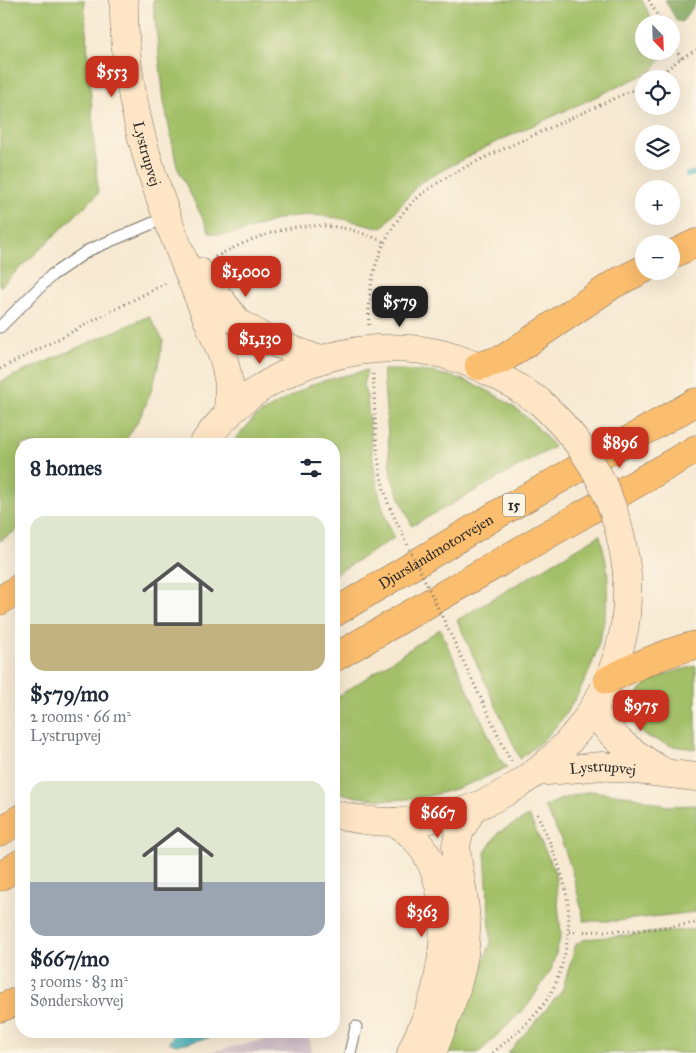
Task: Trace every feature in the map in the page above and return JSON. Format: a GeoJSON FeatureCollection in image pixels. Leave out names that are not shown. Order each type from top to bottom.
{"type":"FeatureCollection","features":[{"type":"Feature","properties":{"kind":"highway"},"geometry":{"type":"LineString","coordinates":[[680,251],[696,243]]}},
{"type":"Feature","properties":{"kind":"highway"},"geometry":{"type":"LineString","coordinates":[[479,366],[503,359],[614,284],[635,274]]}},
{"type":"Feature","properties":{"kind":"highway","name":"Djurslandmotorvejen"},"geometry":{"type":"LineString","coordinates":[[340,609],[503,511],[696,402]]}},
{"type":"Feature","properties":{"kind":"highway"},"geometry":{"type":"LineString","coordinates":[[340,655],[696,448]]}},
{"type":"Feature","properties":{"kind":"highway"},"geometry":{"type":"LineString","coordinates":[[0,601],[15,592]]}},
{"type":"Feature","properties":{"kind":"highway"},"geometry":{"type":"LineString","coordinates":[[608,680],[642,662],[696,645]]}},
{"type":"Feature","properties":{"kind":"highway"},"geometry":{"type":"LineString","coordinates":[[0,832],[15,822]]}},
{"type":"Feature","properties":{"kind":"highway"},"geometry":{"type":"LineString","coordinates":[[0,877],[15,867]]}},
{"type":"Feature","properties":{"kind":"highway"},"geometry":{"type":"LineString","coordinates":[[0,1008],[15,1002]]}},
{"type":"Feature","properties":{"kind":"street","name":"Lystrupvej"},"geometry":{"type":"LineString","coordinates":[[124,0],[123,21],[135,110],[149,170],[224,360],[229,383],[228,415]]}},
{"type":"Feature","properties":{"kind":"street","name":"Lystrupvej"},"geometry":{"type":"LineString","coordinates":[[170,226],[211,290],[238,322],[267,340],[320,360]]}},
{"type":"Feature","properties":{"kind":"street"},"geometry":{"type":"LineString","coordinates":[[208,438],[228,415],[256,392],[286,374],[320,360],[359,351],[400,349],[440,354],[479,366],[507,379],[540,402],[560,421],[594,466],[617,518],[627,573],[628,603],[618,655],[608,680],[592,710],[577,733],[558,754],[517,786],[473,808],[421,820],[394,822],[369,821],[340,815]]}},
{"type":"Feature","properties":{"kind":"street","name":"Lystrupvej"},"geometry":{"type":"LineString","coordinates":[[592,710],[610,734],[624,746],[683,776]]}},
{"type":"Feature","properties":{"kind":"street","name":"Lystrupvej"},"geometry":{"type":"LineString","coordinates":[[537,772],[602,766],[683,776]]}},
{"type":"Feature","properties":{"kind":"street"},"geometry":{"type":"LineString","coordinates":[[432,1053],[455,994],[464,959],[466,926],[456,846],[459,833],[473,808]]}},
{"type":"Feature","properties":{"kind":"street"},"geometry":{"type":"LineString","coordinates":[[394,822],[415,838],[427,857],[438,884],[443,916],[443,948],[435,994],[412,1053]]}},
{"type":"Feature","properties":{"kind":"lane"},"geometry":{"type":"LineString","coordinates":[[0,327],[52,275],[89,250],[170,226]]}},
{"type":"Feature","properties":{"kind":"lane"},"geometry":{"type":"LineString","coordinates":[[350,1053],[356,1027]]}},
{"type":"Feature","properties":{"kind":"path"},"geometry":{"type":"LineString","coordinates":[[649,0],[657,15]]}},
{"type":"Feature","properties":{"kind":"path"},"geometry":{"type":"LineString","coordinates":[[667,70],[681,58],[696,50]]}},
{"type":"Feature","properties":{"kind":"path"},"geometry":{"type":"LineString","coordinates":[[369,325],[371,280],[384,242],[404,212],[427,190],[460,169],[635,89]]}},
{"type":"Feature","properties":{"kind":"path"},"geometry":{"type":"LineString","coordinates":[[210,260],[250,239],[294,226],[335,228],[384,242]]}},
{"type":"Feature","properties":{"kind":"path"},"geometry":{"type":"LineString","coordinates":[[0,369],[166,283]]}},
{"type":"Feature","properties":{"kind":"path"},"geometry":{"type":"LineString","coordinates":[[373,374],[380,458],[390,508],[511,762]]}},
{"type":"Feature","properties":{"kind":"path"},"geometry":{"type":"LineString","coordinates":[[493,1053],[533,1017],[550,996],[560,975],[570,932],[570,909],[564,878],[536,811]]}},
{"type":"Feature","properties":{"kind":"path"},"geometry":{"type":"LineString","coordinates":[[570,932],[640,930],[696,923]]}},
{"type":"Feature","properties":{"kind":"shaded area"},"geometry":{"type":"Polygon","coordinates":[[[272,1038],[309,1038],[312,1053],[205,1053],[272,1038]]]}},
{"type":"Feature","properties":{"kind":"green space"},"geometry":{"type":"Polygon","coordinates":[[[0,0],[84,0],[98,194],[0,287],[0,0]]]}},
{"type":"Feature","properties":{"kind":"green space"},"geometry":{"type":"Polygon","coordinates":[[[153,0],[642,0],[650,15],[635,15],[635,60],[660,60],[653,70],[635,70],[635,79],[488,146],[419,183],[382,228],[339,218],[306,215],[284,218],[231,234],[210,233],[177,167],[164,101],[153,0]]]}},
{"type":"Feature","properties":{"kind":"green space"},"geometry":{"type":"Polygon","coordinates":[[[665,0],[695,0],[696,3],[682,22],[680,22],[680,15],[674,15],[665,0]]]}},
{"type":"Feature","properties":{"kind":"green space"},"geometry":{"type":"Polygon","coordinates":[[[149,316],[163,340],[158,368],[150,395],[138,421],[127,438],[15,438],[15,531],[0,541],[0,382],[149,316]]]}},
{"type":"Feature","properties":{"kind":"green space"},"geometry":{"type":"Polygon","coordinates":[[[367,370],[363,385],[367,397],[374,469],[382,504],[394,538],[340,571],[340,438],[236,438],[255,417],[315,383],[367,370]]]}},
{"type":"Feature","properties":{"kind":"green space"},"geometry":{"type":"Polygon","coordinates":[[[383,370],[412,370],[447,375],[482,388],[515,408],[554,447],[412,526],[391,477],[383,370]]]}},
{"type":"Feature","properties":{"kind":"green space"},"geometry":{"type":"Polygon","coordinates":[[[600,535],[607,569],[607,600],[600,641],[593,661],[576,698],[564,715],[541,742],[520,759],[457,620],[600,535]]]}},
{"type":"Feature","properties":{"kind":"green space"},"geometry":{"type":"Polygon","coordinates":[[[440,629],[499,758],[507,767],[465,785],[423,797],[379,800],[340,793],[340,695],[440,629]]]}},
{"type":"Feature","properties":{"kind":"green space"},"geometry":{"type":"Polygon","coordinates":[[[696,666],[696,749],[672,746],[643,735],[630,718],[632,705],[637,695],[644,687],[662,676],[696,666]]]}},
{"type":"Feature","properties":{"kind":"green space"},"geometry":{"type":"Polygon","coordinates":[[[590,791],[631,796],[667,806],[696,805],[696,912],[616,921],[584,921],[564,848],[544,807],[561,799],[590,791]]]}},
{"type":"Feature","properties":{"kind":"green space"},"geometry":{"type":"Polygon","coordinates":[[[529,816],[555,872],[561,935],[551,970],[528,1005],[479,1053],[446,1053],[491,943],[485,852],[499,832],[529,816]]]}},
{"type":"Feature","properties":{"kind":"green space"},"geometry":{"type":"Polygon","coordinates":[[[696,929],[696,1053],[508,1053],[562,991],[576,944],[585,939],[696,929]]]}},
{"type":"Feature","properties":{"kind":"water"},"geometry":{"type":"Polygon","coordinates":[[[172,1038],[209,1038],[176,1045],[169,1042],[172,1038]]]}},
{"type":"Feature","properties":{"kind":"waterway"},"geometry":{"type":"LineString","coordinates":[[688,175],[696,173]]}}]}
